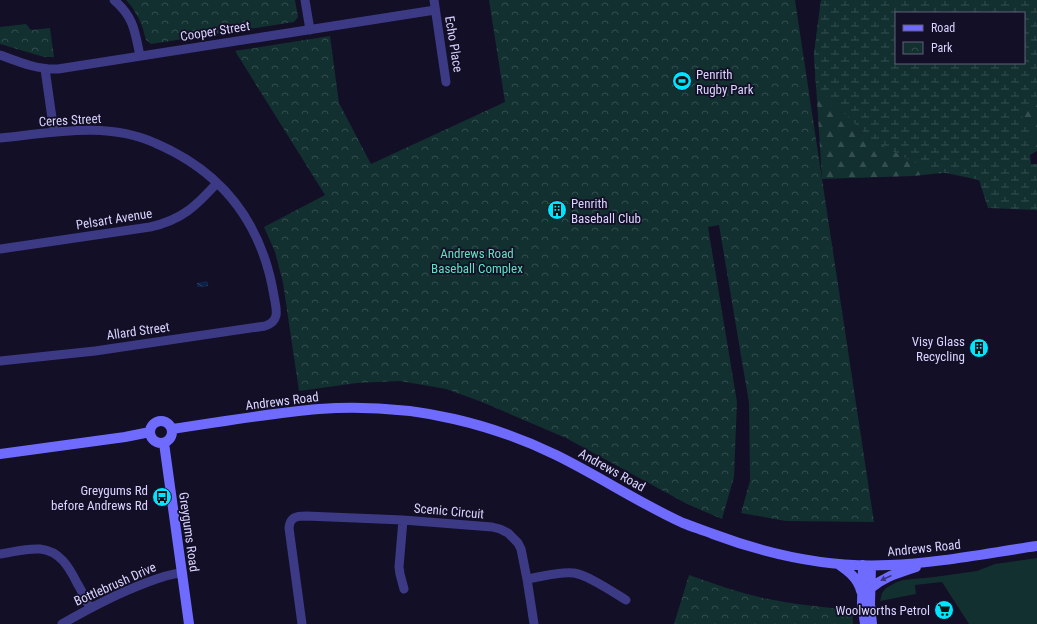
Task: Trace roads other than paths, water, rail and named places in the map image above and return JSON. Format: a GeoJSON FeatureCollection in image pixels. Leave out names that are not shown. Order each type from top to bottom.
{"type":"FeatureCollection","features":[{"type":"Feature","properties":{"kind":"main road","name":"Andrews Road"},"geometry":{"type":"LineString","coordinates":[[0,454],[150,432],[153,426],[158,422],[165,422],[172,429],[288,412],[334,408],[390,409],[424,413],[489,428],[533,444],[671,517],[727,540],[784,556],[837,564],[867,566],[930,562],[1037,546]]}},
{"type":"Feature","properties":{"kind":"main road"},"geometry":{"type":"LineString","coordinates":[[150,432],[154,440],[164,443],[172,436],[172,429]]}},
{"type":"Feature","properties":{"kind":"main road","name":"Greygums Road"},"geometry":{"type":"LineString","coordinates":[[164,443],[189,624]]}},
{"type":"Feature","properties":{"kind":"main road"},"geometry":{"type":"LineString","coordinates":[[871,588],[888,576],[930,562]]}},
{"type":"Feature","properties":{"kind":"main road"},"geometry":{"type":"LineString","coordinates":[[837,564],[855,577],[860,586],[865,624]]}},
{"type":"Feature","properties":{"kind":"main road"},"geometry":{"type":"LineString","coordinates":[[862,596],[867,566]]}},
{"type":"Feature","properties":{"kind":"main road"},"geometry":{"type":"LineString","coordinates":[[867,566],[871,588],[870,604],[872,624]]}},
{"type":"Feature","properties":{"kind":"street"},"geometry":{"type":"LineString","coordinates":[[114,0],[129,16],[135,30],[140,56]]}},
{"type":"Feature","properties":{"kind":"street"},"geometry":{"type":"LineString","coordinates":[[305,0],[310,30]]}},
{"type":"Feature","properties":{"kind":"street","name":"Echo Place"},"geometry":{"type":"LineString","coordinates":[[434,0],[446,82]]}},
{"type":"Feature","properties":{"kind":"street","name":"Cooper Street"},"geometry":{"type":"LineString","coordinates":[[0,55],[31,66],[45,69],[58,69],[435,10]]}},
{"type":"Feature","properties":{"kind":"street"},"geometry":{"type":"LineString","coordinates":[[45,69],[54,132]]}},
{"type":"Feature","properties":{"kind":"street","name":"Ceres Street"},"geometry":{"type":"LineString","coordinates":[[0,138],[54,132],[101,130],[147,139],[190,161],[218,183],[230,196],[252,227],[266,260],[272,281],[277,312],[275,318]]}},
{"type":"Feature","properties":{"kind":"street","name":"Pelsart Avenue"},"geometry":{"type":"LineString","coordinates":[[0,249],[160,225],[173,220],[190,210],[198,204],[218,183]]}},
{"type":"Feature","properties":{"kind":"street","name":"Allard Street"},"geometry":{"type":"LineString","coordinates":[[0,361],[95,350],[265,326],[271,323],[275,318]]}},
{"type":"Feature","properties":{"kind":"street","name":"Scenic Circuit"},"geometry":{"type":"LineString","coordinates":[[302,624],[288,517],[306,516],[403,520],[492,527],[504,531],[508,533],[520,546],[534,624]]}},
{"type":"Feature","properties":{"kind":"street"},"geometry":{"type":"LineString","coordinates":[[403,520],[399,566],[404,589]]}},
{"type":"Feature","properties":{"kind":"street"},"geometry":{"type":"LineString","coordinates":[[55,554],[60,545]]}},
{"type":"Feature","properties":{"kind":"street"},"geometry":{"type":"LineString","coordinates":[[0,554],[33,549],[45,550],[55,554],[61,558],[68,567],[90,608]]}},
{"type":"Feature","properties":{"kind":"street","name":"Bottlebrush Drive"},"geometry":{"type":"LineString","coordinates":[[62,624],[125,591],[165,576],[181,573]]}},
{"type":"Feature","properties":{"kind":"street"},"geometry":{"type":"LineString","coordinates":[[527,579],[564,573],[576,573],[590,579],[626,600]]}},
{"type":"Feature","properties":{"kind":"water"},"geometry":{"type":"Polygon","coordinates":[[[208,282],[208,286],[197,287],[197,283],[208,282]]]}},
{"type":"Feature","properties":{"kind":"place","name":"Penrith Rugby Park"},"geometry":{"type":"Point","coordinates":[682,81]}},
{"type":"Feature","properties":{"kind":"place","name":"Penrith Baseball Club"},"geometry":{"type":"Point","coordinates":[557,210]}},
{"type":"Feature","properties":{"kind":"place","name":"Visy Glass Recycling"},"geometry":{"type":"Point","coordinates":[979,348]}},
{"type":"Feature","properties":{"kind":"place","name":"Greygums Rd before Andrews Rd"},"geometry":{"type":"Point","coordinates":[162,497]}},
{"type":"Feature","properties":{"kind":"place","name":"Woolworths Petrol"},"geometry":{"type":"Point","coordinates":[944,610]}},
{"type":"Feature","properties":{"kind":"park label","name":"Andrews Road Baseball Complex"},"geometry":{"type":"Point","coordinates":[477,260]}}]}
